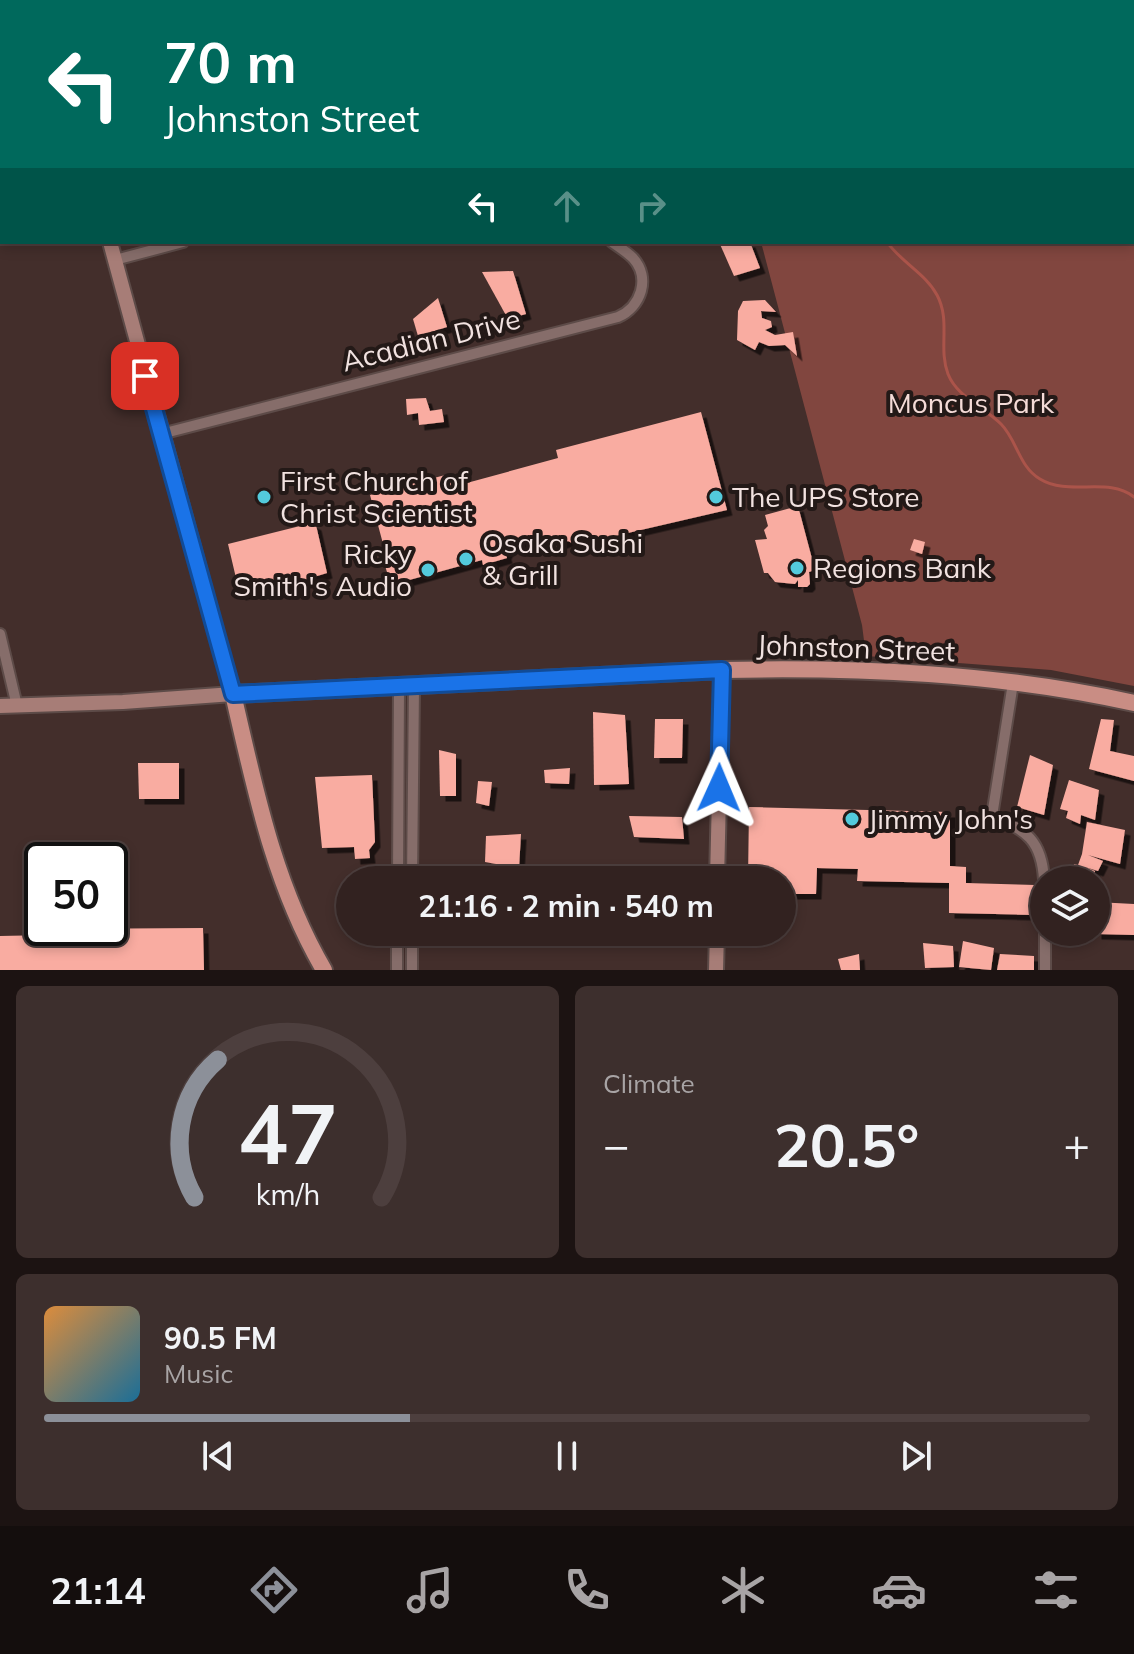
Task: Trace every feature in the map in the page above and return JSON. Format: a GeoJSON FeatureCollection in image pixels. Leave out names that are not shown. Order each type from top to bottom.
{"type":"FeatureCollection","features":[{"type":"Feature","properties":{"kind":"main road"},"geometry":{"type":"LineString","coordinates":[[111,244],[233,694],[276,866],[303,932],[324,970]]}},
{"type":"Feature","properties":{"kind":"main road","name":"Johnston Street"},"geometry":{"type":"LineString","coordinates":[[0,706],[722,670],[825,669],[904,672],[1013,683],[1134,703]]}},
{"type":"Feature","properties":{"kind":"main road"},"geometry":{"type":"LineString","coordinates":[[717,866],[722,670]]}},
{"type":"Feature","properties":{"kind":"main road"},"geometry":{"type":"LineString","coordinates":[[716,970],[717,946]]}},
{"type":"Feature","properties":{"kind":"street"},"geometry":{"type":"LineString","coordinates":[[115,260],[175,244]]}},
{"type":"Feature","properties":{"kind":"street","name":"Acadian Drive"},"geometry":{"type":"LineString","coordinates":[[161,434],[618,317],[635,305],[640,294],[642,273],[634,259],[615,244]]}},
{"type":"Feature","properties":{"kind":"street"},"geometry":{"type":"LineString","coordinates":[[0,634],[17,706]]}},
{"type":"Feature","properties":{"kind":"street"},"geometry":{"type":"LineString","coordinates":[[1013,683],[992,816],[1015,825],[1033,841],[1043,866]]}},
{"type":"Feature","properties":{"kind":"street"},"geometry":{"type":"LineString","coordinates":[[399,866],[406,686]]}},
{"type":"Feature","properties":{"kind":"street"},"geometry":{"type":"LineString","coordinates":[[406,686],[412,866]]}},
{"type":"Feature","properties":{"kind":"street"},"geometry":{"type":"LineString","coordinates":[[397,946],[397,970]]}},
{"type":"Feature","properties":{"kind":"street"},"geometry":{"type":"LineString","coordinates":[[412,946],[412,970]]}},
{"type":"Feature","properties":{"kind":"street"},"geometry":{"type":"LineString","coordinates":[[1045,946],[1045,970]]}},
{"type":"Feature","properties":{"kind":"green space","name":"Moncus Park"},"geometry":{"type":"Polygon","coordinates":[[[762,244],[1134,244],[1134,686],[1051,670],[866,656],[862,625],[762,244]]]}},
{"type":"Feature","properties":{"kind":"building"},"geometry":{"type":"Polygon","coordinates":[[[720,244],[751,244],[760,268],[734,276],[720,244]]]}},
{"type":"Feature","properties":{"kind":"building"},"geometry":{"type":"Polygon","coordinates":[[[513,271],[526,314],[508,319],[482,272],[513,271]]]}},
{"type":"Feature","properties":{"kind":"building"},"geometry":{"type":"Polygon","coordinates":[[[438,298],[447,327],[418,336],[413,319],[438,298]]]}},
{"type":"Feature","properties":{"kind":"building"},"geometry":{"type":"Polygon","coordinates":[[[765,300],[776,312],[761,311],[762,318],[771,321],[772,327],[765,330],[775,335],[793,332],[797,356],[785,345],[769,346],[759,342],[755,350],[737,340],[738,311],[743,301],[765,300]]]}},
{"type":"Feature","properties":{"kind":"building"},"geometry":{"type":"Polygon","coordinates":[[[426,398],[430,411],[442,409],[444,422],[419,425],[418,413],[407,415],[406,399],[426,398]]]}},
{"type":"Feature","properties":{"kind":"building"},"geometry":{"type":"Polygon","coordinates":[[[701,412],[727,510],[576,545],[568,541],[559,544],[545,537],[511,545],[507,558],[483,565],[482,560],[391,585],[370,495],[449,474],[452,487],[558,458],[556,450],[701,412]]]}},
{"type":"Feature","properties":{"kind":"building"},"geometry":{"type":"Polygon","coordinates":[[[798,506],[815,570],[809,572],[810,584],[807,587],[798,587],[798,580],[795,584],[775,582],[768,573],[764,573],[755,540],[767,539],[765,515],[798,506]]]}},
{"type":"Feature","properties":{"kind":"building"},"geometry":{"type":"Polygon","coordinates":[[[312,523],[316,525],[327,573],[291,584],[286,575],[277,577],[277,587],[240,595],[228,544],[312,523]]]}},
{"type":"Feature","properties":{"kind":"building"},"geometry":{"type":"Polygon","coordinates":[[[914,539],[925,542],[922,554],[910,550],[914,539]]]}},
{"type":"Feature","properties":{"kind":"building"},"geometry":{"type":"Polygon","coordinates":[[[593,712],[625,715],[629,784],[594,785],[593,712]]]}},
{"type":"Feature","properties":{"kind":"building"},"geometry":{"type":"Polygon","coordinates":[[[655,719],[683,719],[682,758],[654,758],[655,719]]]}},
{"type":"Feature","properties":{"kind":"building"},"geometry":{"type":"Polygon","coordinates":[[[1101,719],[1114,720],[1110,751],[1134,756],[1134,781],[1089,769],[1101,719]]]}},
{"type":"Feature","properties":{"kind":"building"},"geometry":{"type":"Polygon","coordinates":[[[439,750],[456,754],[456,796],[440,796],[439,750]]]}},
{"type":"Feature","properties":{"kind":"building"},"geometry":{"type":"Polygon","coordinates":[[[1030,755],[1053,765],[1044,815],[1017,807],[1030,755]]]}},
{"type":"Feature","properties":{"kind":"building"},"geometry":{"type":"Polygon","coordinates":[[[138,763],[179,763],[179,799],[139,799],[138,763]]]}},
{"type":"Feature","properties":{"kind":"building"},"geometry":{"type":"Polygon","coordinates":[[[570,768],[569,784],[545,783],[544,770],[570,768]]]}},
{"type":"Feature","properties":{"kind":"building"},"geometry":{"type":"Polygon","coordinates":[[[372,775],[375,842],[369,850],[370,858],[355,859],[354,847],[322,848],[315,777],[372,775]]]}},
{"type":"Feature","properties":{"kind":"building"},"geometry":{"type":"Polygon","coordinates":[[[1069,780],[1099,790],[1095,820],[1081,815],[1080,824],[1066,818],[1068,811],[1060,809],[1069,780]]]}},
{"type":"Feature","properties":{"kind":"building"},"geometry":{"type":"Polygon","coordinates":[[[478,781],[492,782],[489,806],[476,803],[478,781]]]}},
{"type":"Feature","properties":{"kind":"building"},"geometry":{"type":"Polygon","coordinates":[[[749,807],[950,812],[950,866],[966,867],[966,883],[1030,885],[1030,915],[949,913],[949,883],[857,881],[858,869],[817,868],[816,894],[796,894],[796,866],[748,866],[749,807]]]}},
{"type":"Feature","properties":{"kind":"building"},"geometry":{"type":"Polygon","coordinates":[[[629,816],[682,817],[684,839],[634,837],[629,816]]]}},
{"type":"Feature","properties":{"kind":"building"},"geometry":{"type":"Polygon","coordinates":[[[1087,822],[1125,830],[1120,864],[1088,855],[1103,861],[1100,866],[1074,866],[1078,865],[1087,822]]]}},
{"type":"Feature","properties":{"kind":"building"},"geometry":{"type":"Polygon","coordinates":[[[521,834],[519,866],[485,862],[486,836],[521,834]]]}},
{"type":"Feature","properties":{"kind":"building"},"geometry":{"type":"Polygon","coordinates":[[[1110,903],[1134,904],[1134,935],[1110,934],[1110,903]]]}},
{"type":"Feature","properties":{"kind":"building"},"geometry":{"type":"Polygon","coordinates":[[[128,928],[203,928],[204,970],[0,970],[0,936],[24,936],[24,946],[128,946],[128,928]]]}},
{"type":"Feature","properties":{"kind":"building"},"geometry":{"type":"Polygon","coordinates":[[[963,941],[994,948],[991,970],[959,967],[963,941]]]}},
{"type":"Feature","properties":{"kind":"building"},"geometry":{"type":"Polygon","coordinates":[[[923,943],[953,946],[954,967],[925,968],[923,943]]]}},
{"type":"Feature","properties":{"kind":"building"},"geometry":{"type":"Polygon","coordinates":[[[859,954],[860,970],[841,970],[838,959],[859,954]]]}},
{"type":"Feature","properties":{"kind":"building"},"geometry":{"type":"Polygon","coordinates":[[[1000,954],[1034,956],[1034,970],[997,970],[1000,954]]]}},
{"type":"Feature","properties":{"kind":"waterway"},"geometry":{"type":"LineString","coordinates":[[889,244],[937,295],[943,315],[945,364],[952,382],[1001,424],[1027,468],[1051,484],[1112,488],[1134,497]]}},
{"type":"Feature","properties":{"kind":"place","name":"First Church of Christ Scientist"},"geometry":{"type":"Point","coordinates":[264,497]}},
{"type":"Feature","properties":{"kind":"place","name":"The UPS Store"},"geometry":{"type":"Point","coordinates":[716,497]}},
{"type":"Feature","properties":{"kind":"place","name":"Osaka Sushi & Grill"},"geometry":{"type":"Point","coordinates":[466,559]}},
{"type":"Feature","properties":{"kind":"place","name":"Regions Bank"},"geometry":{"type":"Point","coordinates":[797,568]}},
{"type":"Feature","properties":{"kind":"place","name":"Ricky Smith's Audio"},"geometry":{"type":"Point","coordinates":[428,570]}},
{"type":"Feature","properties":{"kind":"place","name":"Jimmy John's"},"geometry":{"type":"Point","coordinates":[852,819]}},
{"type":"Feature","properties":{"kind":"route"},"geometry":{"type":"LineString","coordinates":[[145,376],[233,694],[722,670],[719,788]]}}]}
